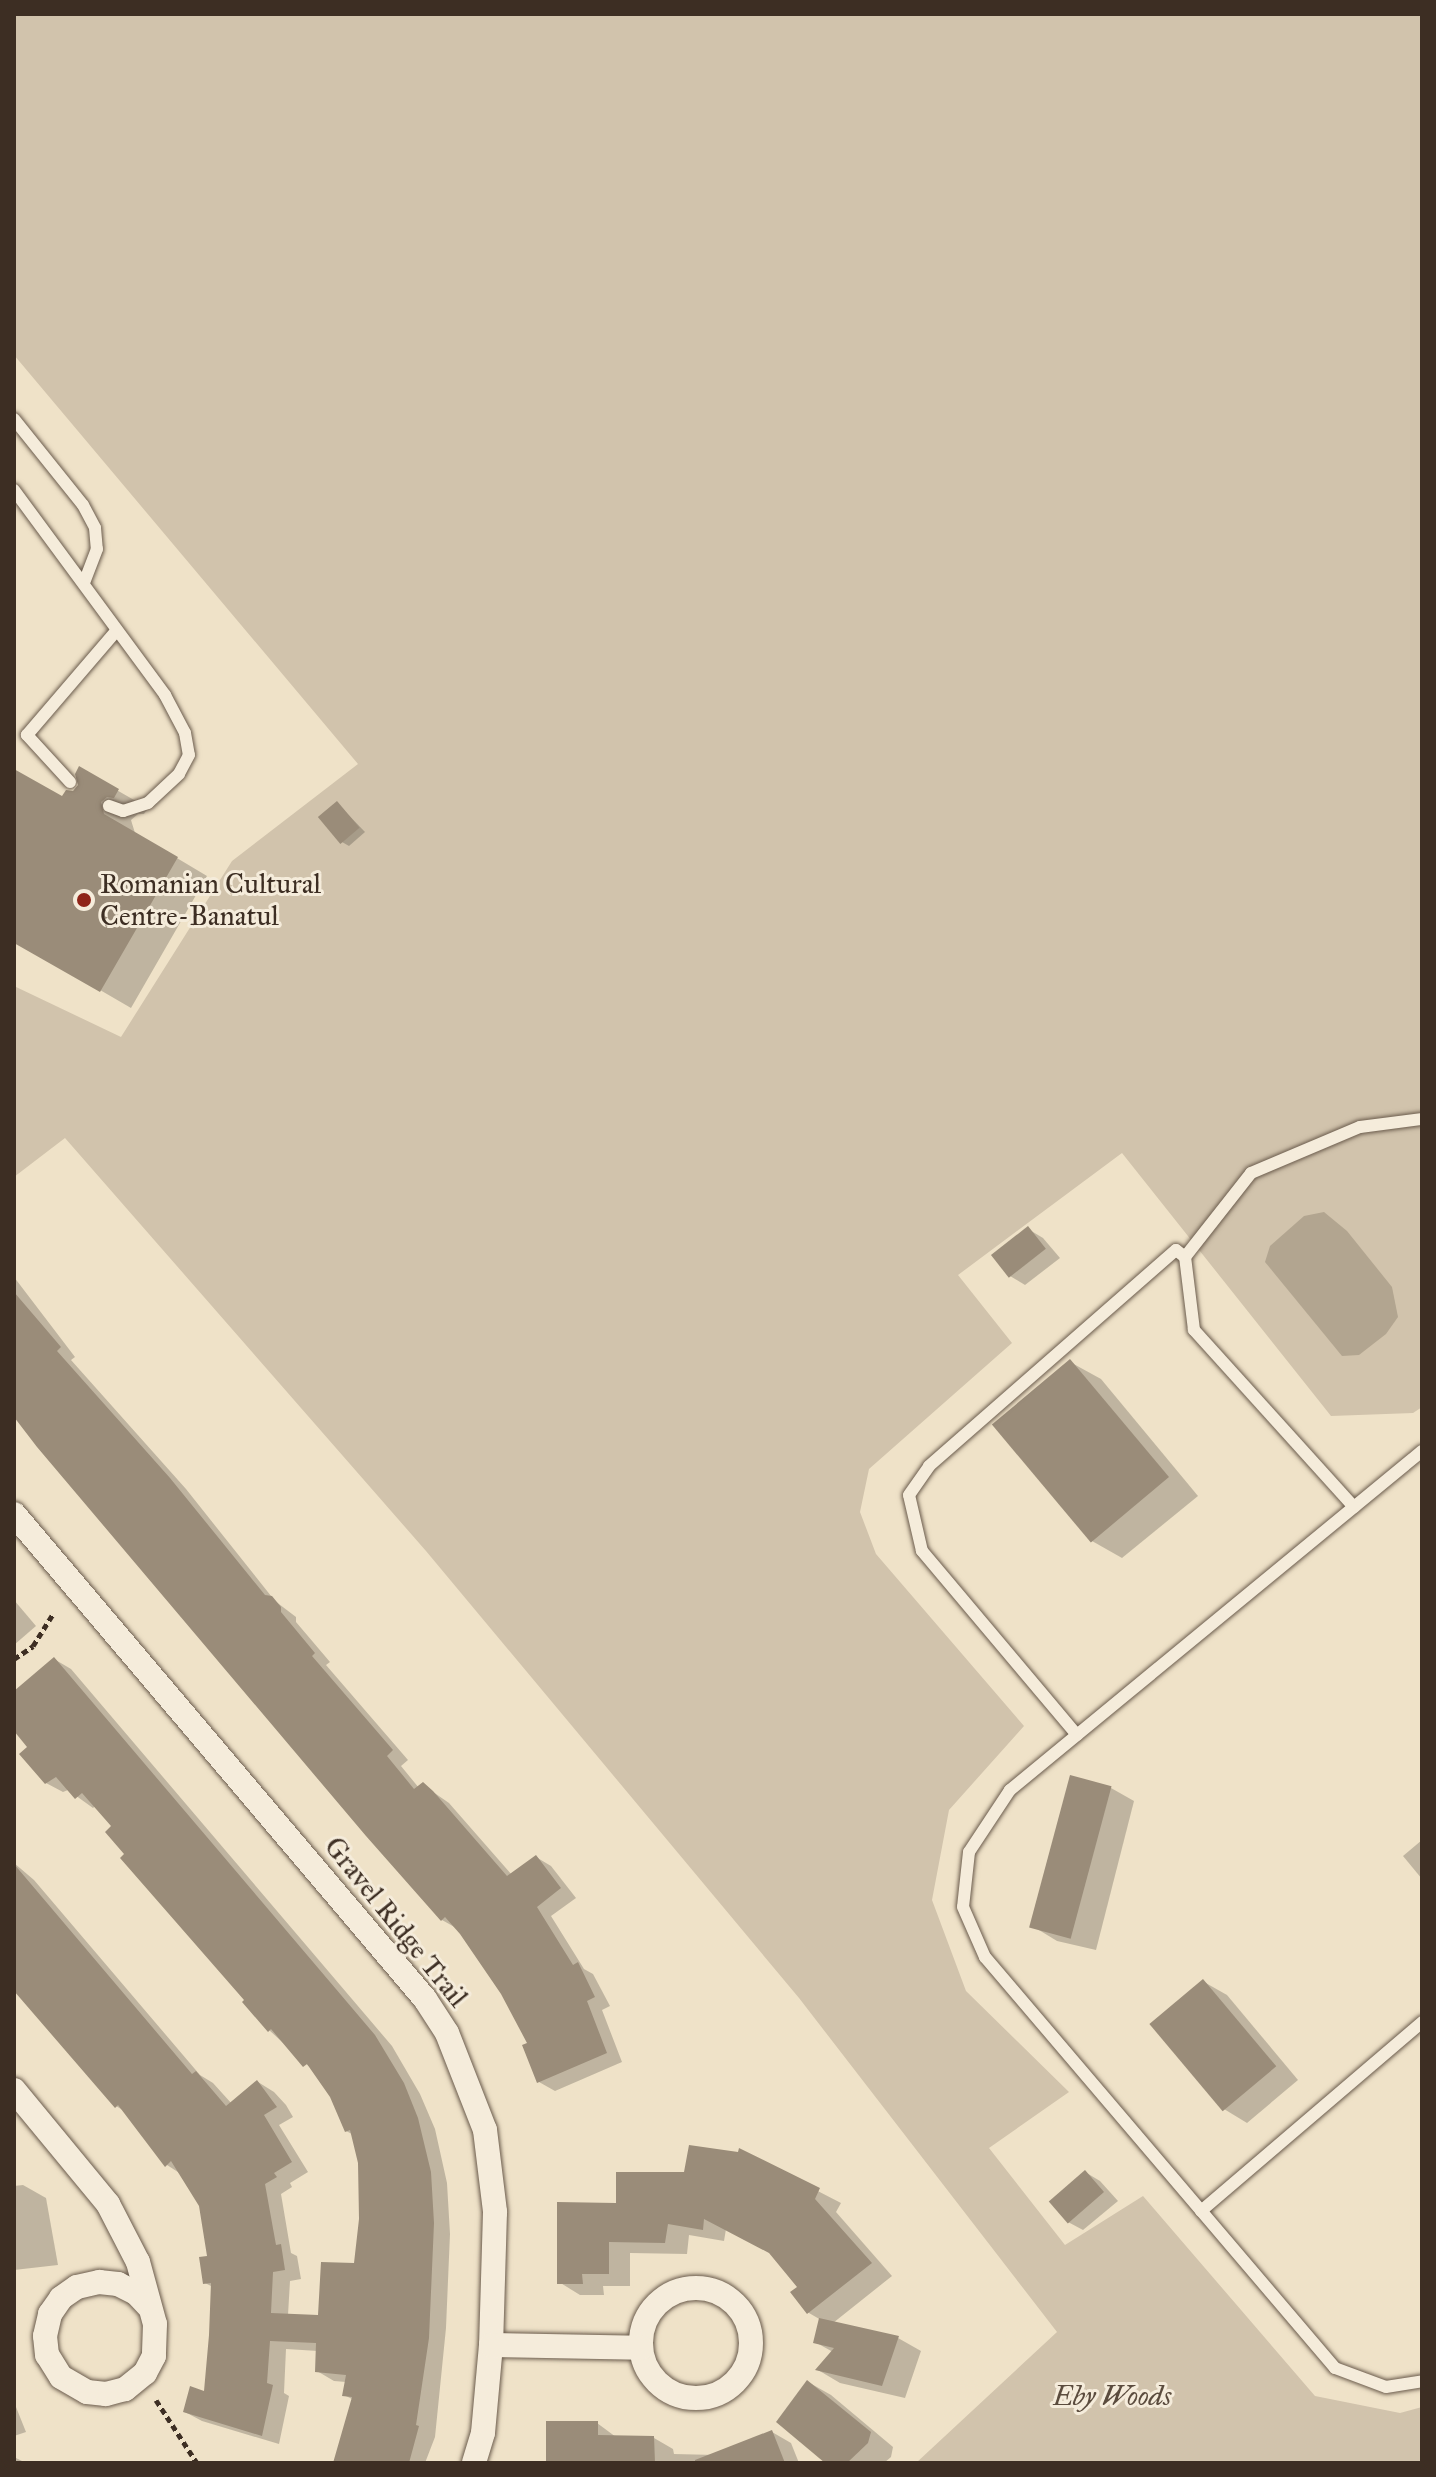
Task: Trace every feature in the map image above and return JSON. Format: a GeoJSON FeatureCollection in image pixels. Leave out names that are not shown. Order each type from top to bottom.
{"type":"FeatureCollection","features":[{"type":"Feature","properties":{"kind":"street","name":"Gravel Ridge Trail"},"geometry":{"type":"LineString","coordinates":[[14,1514],[425,1999],[447,2033],[485,2130],[495,2212],[491,2345],[483,2433],[474,2463]]}},
{"type":"Feature","properties":{"kind":"street"},"geometry":{"type":"LineString","coordinates":[[14,2090],[108,2204],[138,2262],[155,2324],[157,2344],[145,2373],[125,2389],[106,2394],[87,2392],[61,2377],[47,2355],[45,2336],[50,2314],[61,2298],[77,2287],[99,2282],[118,2284],[136,2293],[148,2306]]}},
{"type":"Feature","properties":{"kind":"street"},"geometry":{"type":"LineString","coordinates":[[699,2288],[718,2292],[738,2307],[751,2331],[747,2367],[735,2383],[717,2395],[698,2399],[680,2396],[663,2388],[646,2367],[641,2348],[642,2328],[651,2311],[661,2300],[678,2291],[699,2288]]}},
{"type":"Feature","properties":{"kind":"street"},"geometry":{"type":"LineString","coordinates":[[491,2345],[641,2348]]}},
{"type":"Feature","properties":{"kind":"lane"},"geometry":{"type":"LineString","coordinates":[[14,419],[83,505],[95,528],[97,549],[84,583]]}},
{"type":"Feature","properties":{"kind":"lane"},"geometry":{"type":"LineString","coordinates":[[14,490],[165,695],[185,733],[189,755],[179,774],[148,803],[123,811],[109,806]]}},
{"type":"Feature","properties":{"kind":"lane"},"geometry":{"type":"LineString","coordinates":[[70,782],[27,735],[117,630]]}},
{"type":"Feature","properties":{"kind":"lane"},"geometry":{"type":"LineString","coordinates":[[1185,1257],[1251,1173],[1360,1127],[1422,1119]]}},
{"type":"Feature","properties":{"kind":"lane"},"geometry":{"type":"LineString","coordinates":[[1077,1735],[922,1551],[909,1495],[929,1466],[1176,1250],[1185,1257],[1194,1330],[1354,1507]]}},
{"type":"Feature","properties":{"kind":"lane"},"geometry":{"type":"LineString","coordinates":[[1422,1451],[1010,1790],[969,1852],[963,1907],[985,1957],[1335,2368],[1386,2387],[1422,2381]]}},
{"type":"Feature","properties":{"kind":"lane"},"geometry":{"type":"LineString","coordinates":[[1201,2211],[1422,2022]]}},
{"type":"Feature","properties":{"kind":"path"},"geometry":{"type":"LineString","coordinates":[[14,1659],[44,1634],[54,1613]]}},
{"type":"Feature","properties":{"kind":"path"},"geometry":{"type":"LineString","coordinates":[[156,2400],[197,2463]]}},
{"type":"Feature","properties":{"kind":"green space","name":"Eby Woods"},"geometry":{"type":"Polygon","coordinates":[[[14,14],[1422,14],[1422,1407],[1413,1413],[1331,1416],[1122,1153],[958,1275],[1012,1343],[869,1469],[860,1512],[876,1554],[1024,1726],[949,1810],[932,1900],[966,1991],[1069,2092],[989,2148],[1065,2245],[1143,2196],[1315,2396],[1400,2413],[1422,2407],[1422,2463],[916,2463],[1057,2332],[799,1998],[426,1551],[65,1138],[14,1177],[14,986],[121,1037],[232,861],[358,764],[14,355],[14,14]]]}},
{"type":"Feature","properties":{"kind":"shaded area"},"geometry":{"type":"Polygon","coordinates":[[[1324,1212],[1347,1231],[1392,1287],[1398,1317],[1386,1334],[1359,1355],[1342,1356],[1265,1262],[1270,1246],[1304,1216],[1324,1212]]]}},
{"type":"Feature","properties":{"kind":"building","name":"Romanian Cultural Centre-Banatul"},"geometry":{"type":"Polygon","coordinates":[[[79,766],[119,789],[114,798],[107,797],[101,802],[104,814],[178,857],[100,992],[14,943],[14,769],[62,796],[66,790],[73,791],[78,785],[75,774],[79,766]]]}},
{"type":"Feature","properties":{"kind":"building"},"geometry":{"type":"Polygon","coordinates":[[[337,801],[359,828],[340,844],[318,817],[337,801]]]}},
{"type":"Feature","properties":{"kind":"building"},"geometry":{"type":"Polygon","coordinates":[[[1028,1226],[1046,1249],[1009,1278],[991,1255],[1028,1226]]]}},
{"type":"Feature","properties":{"kind":"building"},"geometry":{"type":"Polygon","coordinates":[[[14,1292],[61,1347],[57,1351],[170,1478],[265,1595],[272,1596],[281,1607],[281,1612],[315,1653],[312,1656],[393,1750],[387,1756],[414,1789],[423,1782],[433,1791],[507,1876],[536,1855],[561,1888],[537,1907],[573,1965],[578,1962],[595,1997],[587,2001],[607,2053],[537,2083],[522,2045],[527,2043],[501,1994],[460,1934],[445,1917],[441,1921],[366,1836],[37,1447],[14,1417],[14,1292]]]}},
{"type":"Feature","properties":{"kind":"building"},"geometry":{"type":"Polygon","coordinates":[[[1070,1359],[1169,1477],[1091,1543],[992,1425],[1070,1359]]]}},
{"type":"Feature","properties":{"kind":"building"},"geometry":{"type":"Polygon","coordinates":[[[54,1657],[375,2035],[404,2083],[418,2118],[431,2172],[434,2223],[429,2338],[416,2425],[419,2426],[409,2463],[333,2463],[352,2397],[342,2396],[346,2375],[315,2372],[316,2343],[270,2341],[267,2383],[273,2385],[262,2436],[183,2412],[190,2386],[204,2391],[209,2335],[211,2283],[203,2284],[199,2257],[207,2256],[199,2206],[171,2161],[165,2167],[118,2105],[115,2108],[14,1991],[14,1864],[192,2074],[196,2071],[226,2106],[257,2080],[277,2107],[264,2115],[292,2162],[274,2173],[277,2177],[265,2184],[276,2245],[281,2244],[285,2270],[273,2272],[271,2313],[318,2315],[321,2262],[354,2263],[359,2219],[358,2163],[350,2130],[345,2132],[330,2097],[307,2064],[303,2067],[271,2029],[268,2032],[242,2002],[244,2000],[120,1858],[124,1854],[105,1832],[111,1826],[82,1793],[75,1799],[56,1777],[45,1784],[19,1754],[27,1747],[14,1731],[14,1691],[54,1657]]]}},
{"type":"Feature","properties":{"kind":"building"},"geometry":{"type":"Polygon","coordinates":[[[1070,1775],[1112,1786],[1071,1939],[1029,1928],[1070,1775]]]}},
{"type":"Feature","properties":{"kind":"building"},"geometry":{"type":"Polygon","coordinates":[[[1203,1979],[1276,2066],[1223,2111],[1149,2024],[1203,1979]]]}},
{"type":"Feature","properties":{"kind":"building"},"geometry":{"type":"Polygon","coordinates":[[[689,2145],[738,2152],[739,2148],[820,2188],[815,2199],[872,2263],[807,2314],[790,2292],[797,2287],[769,2253],[704,2219],[703,2230],[668,2224],[665,2243],[609,2242],[609,2274],[582,2274],[583,2284],[557,2284],[557,2202],[616,2203],[616,2172],[684,2172],[689,2145]]]}},
{"type":"Feature","properties":{"kind":"building"},"geometry":{"type":"Polygon","coordinates":[[[1085,2170],[1104,2192],[1068,2223],[1049,2201],[1085,2170]]]}},
{"type":"Feature","properties":{"kind":"building"},"geometry":{"type":"Polygon","coordinates":[[[819,2318],[899,2336],[882,2386],[815,2370],[834,2348],[813,2343],[819,2318]]]}},
{"type":"Feature","properties":{"kind":"building"},"geometry":{"type":"Polygon","coordinates":[[[807,2380],[871,2432],[868,2443],[847,2463],[825,2463],[776,2422],[807,2380]]]}},
{"type":"Feature","properties":{"kind":"building"},"geometry":{"type":"Polygon","coordinates":[[[546,2421],[598,2421],[598,2435],[654,2436],[655,2463],[546,2463],[546,2421]]]}},
{"type":"Feature","properties":{"kind":"building"},"geometry":{"type":"Polygon","coordinates":[[[772,2430],[785,2463],[695,2463],[695,2460],[772,2430]]]}},
{"type":"Feature","properties":{"kind":"place","name":"Romanian Cultural Centre-Banatul"},"geometry":{"type":"Point","coordinates":[84,900]}}]}
